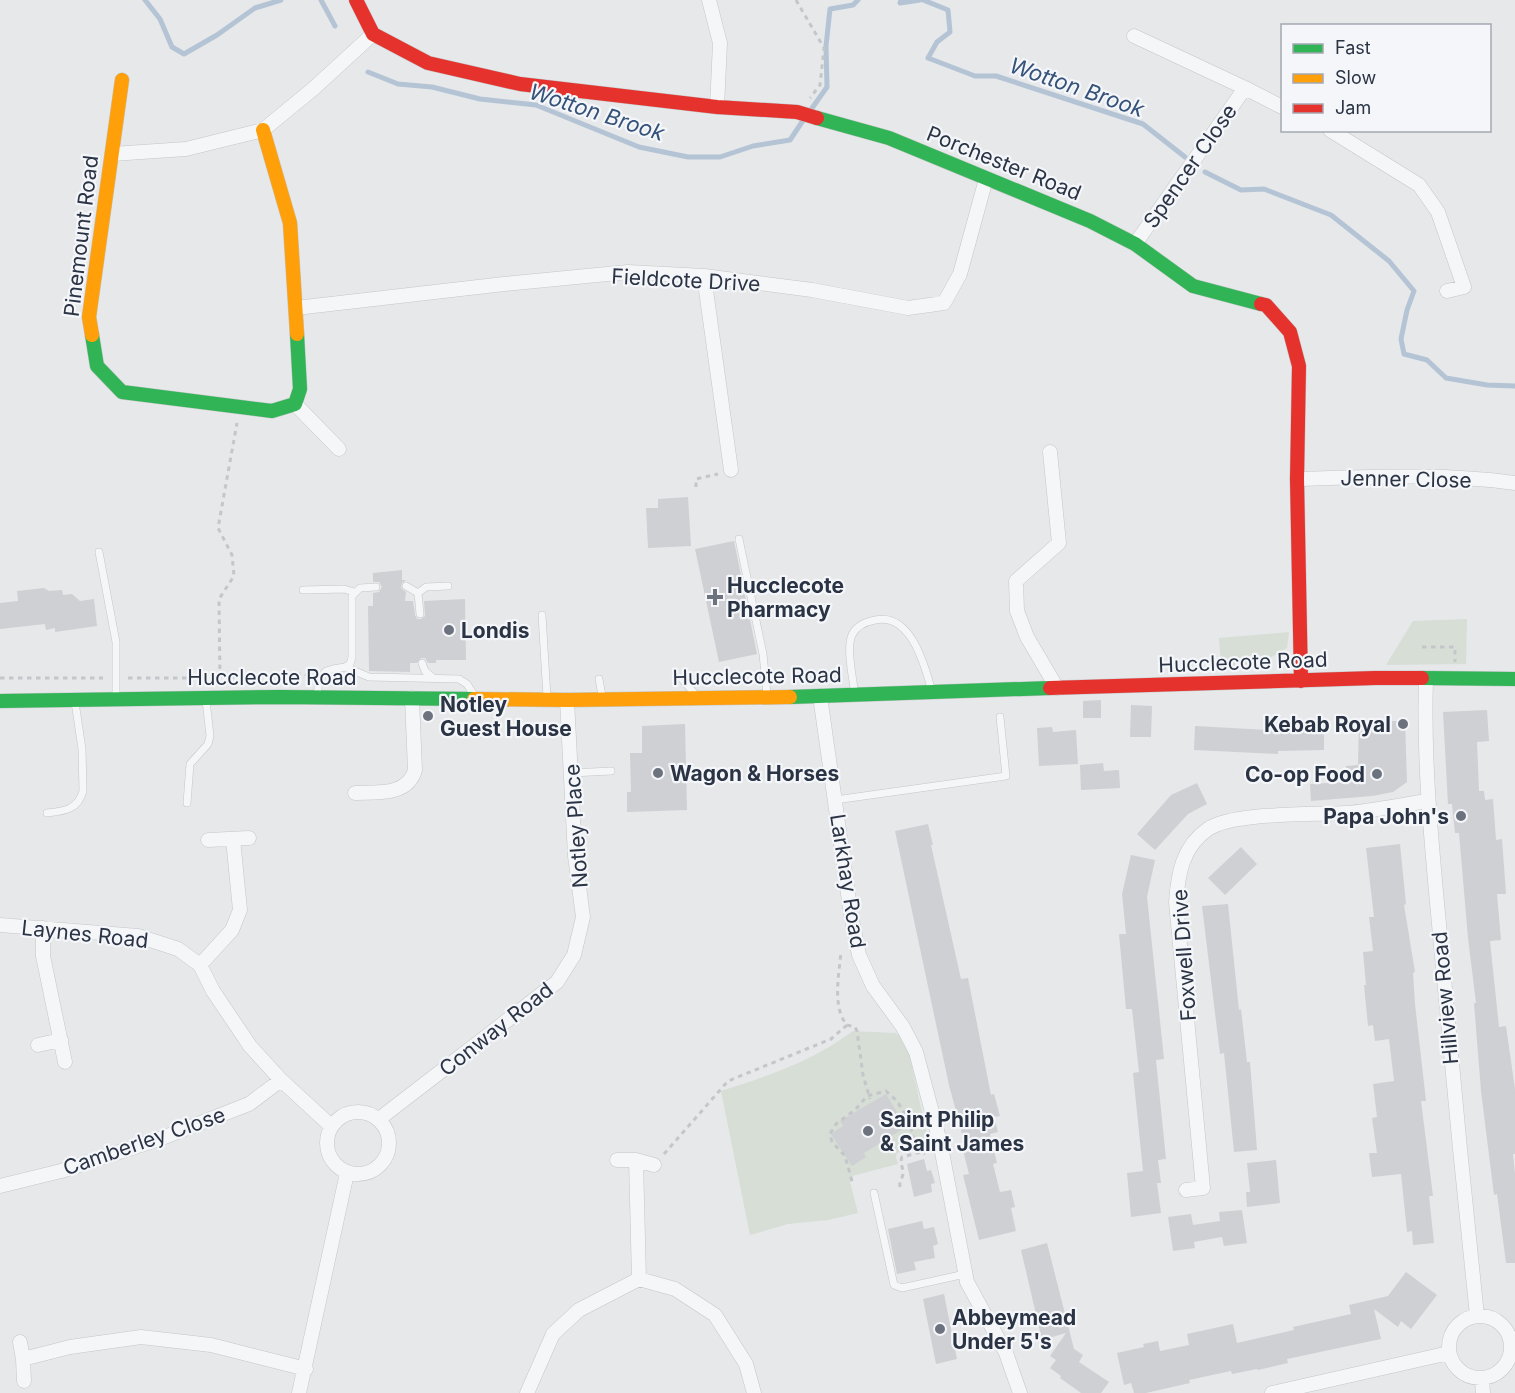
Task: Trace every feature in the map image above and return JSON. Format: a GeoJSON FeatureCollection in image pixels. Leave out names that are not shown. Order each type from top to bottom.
{"type":"FeatureCollection","features":[{"type":"Feature","properties":{"kind":"street"},"geometry":{"type":"LineString","coordinates":[[112,154],[186,149],[262,130],[313,89],[373,34],[356,0]]}},
{"type":"Feature","properties":{"kind":"street"},"geometry":{"type":"LineString","coordinates":[[709,0],[720,43],[717,107]]}},
{"type":"Feature","properties":{"kind":"street","name":"Porchester Road"},"geometry":{"type":"LineString","coordinates":[[373,34],[428,63],[520,84],[717,107],[804,114],[889,138],[1090,221],[1135,244],[1192,286],[1266,305],[1290,332],[1299,366],[1297,479],[1301,681]]}},
{"type":"Feature","properties":{"kind":"street","name":"Spencer Close"},"geometry":{"type":"LineString","coordinates":[[1134,36],[1281,106]]}},
{"type":"Feature","properties":{"kind":"street","name":"Pinemount Road"},"geometry":{"type":"LineString","coordinates":[[122,80],[89,317],[97,366],[122,392],[272,411],[295,404]]}},
{"type":"Feature","properties":{"kind":"street","name":"Spencer Close"},"geometry":{"type":"LineString","coordinates":[[1135,244],[1245,88]]}},
{"type":"Feature","properties":{"kind":"street"},"geometry":{"type":"LineString","coordinates":[[262,130],[290,223],[300,389],[295,404],[339,449]]}},
{"type":"Feature","properties":{"kind":"street"},"geometry":{"type":"LineString","coordinates":[[1333,132],[1419,185],[1438,212],[1464,287],[1447,291]]}},
{"type":"Feature","properties":{"kind":"street","name":"Fieldcote Drive"},"geometry":{"type":"LineString","coordinates":[[296,308],[628,272],[704,276],[812,290],[908,308],[944,303],[960,274],[986,179]]}},
{"type":"Feature","properties":{"kind":"street"},"geometry":{"type":"LineString","coordinates":[[704,276],[731,470]]}},
{"type":"Feature","properties":{"kind":"street"},"geometry":{"type":"LineString","coordinates":[[1050,452],[1059,543],[1016,581],[1017,611],[1027,637],[1057,687]]}},
{"type":"Feature","properties":{"kind":"street","name":"Jenner Close"},"geometry":{"type":"LineString","coordinates":[[1297,479],[1404,476],[1515,483]]}},
{"type":"Feature","properties":{"kind":"street","name":"Hillview Road"},"geometry":{"type":"LineString","coordinates":[[1426,679],[1428,801],[1456,1119],[1477,1316]]}},
{"type":"Feature","properties":{"kind":"street","name":"Hucclecote Road"},"geometry":{"type":"LineString","coordinates":[[0,701],[116,698],[567,700],[855,696],[1057,687],[1515,679]]}},
{"type":"Feature","properties":{"kind":"street","name":"Larkhay Road"},"geometry":{"type":"LineString","coordinates":[[820,696],[854,937],[859,955],[873,986],[903,1027],[916,1052],[939,1142],[967,1282],[1006,1353],[1020,1393]]}},
{"type":"Feature","properties":{"kind":"street"},"geometry":{"type":"LineString","coordinates":[[355,793],[404,788],[413,777],[415,770],[412,698]]}},
{"type":"Feature","properties":{"kind":"street","name":"Notley Place"},"geometry":{"type":"LineString","coordinates":[[567,700],[575,856],[583,917]]}},
{"type":"Feature","properties":{"kind":"street","name":"Foxwell Drive"},"geometry":{"type":"LineString","coordinates":[[1203,1188],[1176,902],[1177,884],[1186,854],[1200,835],[1219,822],[1230,819],[1362,811],[1428,801]]}},
{"type":"Feature","properties":{"kind":"street"},"geometry":{"type":"LineString","coordinates":[[208,840],[249,838]]}},
{"type":"Feature","properties":{"kind":"street"},"geometry":{"type":"LineString","coordinates":[[200,965],[232,930],[240,910],[233,839]]}},
{"type":"Feature","properties":{"kind":"street","name":"Conway Road"},"geometry":{"type":"LineString","coordinates":[[379,1119],[556,982],[574,955],[583,917]]}},
{"type":"Feature","properties":{"kind":"street","name":"Laynes Road"},"geometry":{"type":"LineString","coordinates":[[0,925],[138,936],[178,949],[200,965],[213,991],[250,1046],[281,1080]]}},
{"type":"Feature","properties":{"kind":"street"},"geometry":{"type":"LineString","coordinates":[[43,928],[43,956],[65,1062]]}},
{"type":"Feature","properties":{"kind":"street"},"geometry":{"type":"LineString","coordinates":[[38,1045],[60,1040]]}},
{"type":"Feature","properties":{"kind":"street"},"geometry":{"type":"LineString","coordinates":[[281,1080],[331,1126]]}},
{"type":"Feature","properties":{"kind":"street","name":"Camberley Close"},"geometry":{"type":"LineString","coordinates":[[0,1186],[61,1172],[162,1138],[249,1104],[281,1080]]}},
{"type":"Feature","properties":{"kind":"street"},"geometry":{"type":"LineString","coordinates":[[354,1111],[365,1112],[379,1119],[388,1132],[389,1139],[388,1152],[382,1163],[369,1172],[360,1174],[347,1173],[334,1164],[328,1155],[326,1138],[331,1126],[342,1115],[354,1111]]}},
{"type":"Feature","properties":{"kind":"street"},"geometry":{"type":"LineString","coordinates":[[617,1160],[636,1160],[654,1165]]}},
{"type":"Feature","properties":{"kind":"street"},"geometry":{"type":"LineString","coordinates":[[636,1160],[639,1279]]}},
{"type":"Feature","properties":{"kind":"street"},"geometry":{"type":"LineString","coordinates":[[299,1393],[347,1173]]}},
{"type":"Feature","properties":{"kind":"street"},"geometry":{"type":"LineString","coordinates":[[1186,1190],[1218,1186]]}},
{"type":"Feature","properties":{"kind":"street"},"geometry":{"type":"LineString","coordinates":[[527,1393],[553,1334],[579,1310],[639,1279],[675,1289],[715,1315],[746,1365],[754,1393]]}},
{"type":"Feature","properties":{"kind":"street"},"geometry":{"type":"LineString","coordinates":[[1477,1316],[1486,1316],[1502,1325],[1513,1349],[1499,1371],[1482,1378],[1466,1375],[1458,1370],[1449,1353],[1448,1345],[1455,1329],[1462,1322],[1477,1316]]}},
{"type":"Feature","properties":{"kind":"street"},"geometry":{"type":"LineString","coordinates":[[23,1359],[70,1347],[141,1337],[211,1345],[306,1369]]}},
{"type":"Feature","properties":{"kind":"street"},"geometry":{"type":"LineString","coordinates":[[20,1342],[24,1381]]}},
{"type":"Feature","properties":{"kind":"street"},"geometry":{"type":"LineString","coordinates":[[1272,1393],[1449,1353]]}},
{"type":"Feature","properties":{"kind":"street"},"geometry":{"type":"LineString","coordinates":[[1482,1378],[1484,1393]]}},
{"type":"Feature","properties":{"kind":"lane"},"geometry":{"type":"LineString","coordinates":[[739,539],[764,654],[767,696]]}},
{"type":"Feature","properties":{"kind":"lane"},"geometry":{"type":"LineString","coordinates":[[99,552],[116,642],[116,698]]}},
{"type":"Feature","properties":{"kind":"lane"},"geometry":{"type":"LineString","coordinates":[[406,586],[418,593]]}},
{"type":"Feature","properties":{"kind":"lane"},"geometry":{"type":"LineString","coordinates":[[418,593],[426,587],[448,586]]}},
{"type":"Feature","properties":{"kind":"lane"},"geometry":{"type":"LineString","coordinates":[[316,698],[317,685],[322,674],[350,664],[352,657],[351,600],[354,592],[360,588],[376,587]]}},
{"type":"Feature","properties":{"kind":"lane"},"geometry":{"type":"LineString","coordinates":[[303,590],[344,589],[354,592]]}},
{"type":"Feature","properties":{"kind":"lane"},"geometry":{"type":"LineString","coordinates":[[418,593],[420,614]]}},
{"type":"Feature","properties":{"kind":"lane"},"geometry":{"type":"LineString","coordinates":[[542,615],[547,700]]}},
{"type":"Feature","properties":{"kind":"lane"},"geometry":{"type":"LineString","coordinates":[[855,696],[849,646],[852,635],[858,626],[881,618],[890,620],[899,626],[911,638],[924,663],[931,691]]}},
{"type":"Feature","properties":{"kind":"lane"},"geometry":{"type":"LineString","coordinates":[[422,663],[425,672],[432,677]]}},
{"type":"Feature","properties":{"kind":"lane"},"geometry":{"type":"LineString","coordinates":[[345,667],[369,677],[459,679],[474,692],[476,700]]}},
{"type":"Feature","properties":{"kind":"lane"},"geometry":{"type":"LineString","coordinates":[[681,678],[697,697]]}},
{"type":"Feature","properties":{"kind":"lane"},"geometry":{"type":"LineString","coordinates":[[599,679],[602,699]]}},
{"type":"Feature","properties":{"kind":"lane"},"geometry":{"type":"LineString","coordinates":[[187,803],[190,764],[208,744],[210,736],[206,698]]}},
{"type":"Feature","properties":{"kind":"lane"},"geometry":{"type":"LineString","coordinates":[[47,813],[73,808],[82,798],[82,750],[75,699]]}},
{"type":"Feature","properties":{"kind":"lane"},"geometry":{"type":"LineString","coordinates":[[835,800],[1006,776],[1000,717]]}},
{"type":"Feature","properties":{"kind":"lane"},"geometry":{"type":"LineString","coordinates":[[572,773],[611,771]]}},
{"type":"Feature","properties":{"kind":"lane"},"geometry":{"type":"LineString","coordinates":[[874,1193],[894,1285],[902,1288],[965,1274]]}},
{"type":"Feature","properties":{"kind":"path"},"geometry":{"type":"LineString","coordinates":[[796,0],[824,48],[820,85],[804,114]]}},
{"type":"Feature","properties":{"kind":"path"},"geometry":{"type":"LineString","coordinates":[[220,678],[219,598],[234,576],[232,555],[218,528],[240,407]]}},
{"type":"Feature","properties":{"kind":"path"},"geometry":{"type":"LineString","coordinates":[[696,487],[696,479],[731,470]]}},
{"type":"Feature","properties":{"kind":"path"},"geometry":{"type":"LineString","coordinates":[[1422,647],[1455,647],[1455,679]]}},
{"type":"Feature","properties":{"kind":"path"},"geometry":{"type":"LineString","coordinates":[[842,946],[839,997],[841,1016],[847,1025],[857,1029],[863,1075],[869,1097]]}},
{"type":"Feature","properties":{"kind":"path"},"geometry":{"type":"LineString","coordinates":[[654,1165],[728,1081],[831,1039],[847,1025]]}},
{"type":"Feature","properties":{"kind":"path"},"geometry":{"type":"LineString","coordinates":[[852,1181],[845,1156],[832,1143],[830,1134],[836,1124],[869,1097],[884,1091],[891,1093],[908,1119],[918,1153]]}},
{"type":"Feature","properties":{"kind":"path"},"geometry":{"type":"LineString","coordinates":[[900,1187],[899,1182],[903,1173],[901,1158],[925,1153],[927,1162]]}},
{"type":"Feature","properties":{"kind":"shaded area"},"geometry":{"type":"Polygon","coordinates":[[[1467,619],[1466,664],[1386,665],[1413,621],[1467,619]]]}},
{"type":"Feature","properties":{"kind":"shaded area"},"geometry":{"type":"Polygon","coordinates":[[[1289,632],[1287,648],[1261,663],[1221,667],[1219,638],[1289,632]]]}},
{"type":"Feature","properties":{"kind":"shaded area"},"geometry":{"type":"Polygon","coordinates":[[[853,1031],[896,1033],[902,1039],[909,1053],[929,1144],[897,1153],[898,1164],[852,1176],[853,1181],[850,1182],[858,1213],[828,1220],[788,1224],[750,1235],[721,1091],[806,1059],[853,1031]]]}},
{"type":"Feature","properties":{"kind":"building"},"geometry":{"type":"Polygon","coordinates":[[[688,497],[691,546],[648,548],[646,508],[658,508],[658,499],[688,497]]]}},
{"type":"Feature","properties":{"kind":"building"},"geometry":{"type":"Polygon","coordinates":[[[734,541],[757,654],[719,662],[695,549],[734,541]]]}},
{"type":"Feature","properties":{"kind":"building"},"geometry":{"type":"Polygon","coordinates":[[[402,570],[402,580],[406,580],[402,583],[401,588],[406,592],[405,601],[413,601],[417,619],[425,616],[424,601],[465,599],[466,660],[436,660],[436,663],[428,663],[425,658],[421,658],[417,663],[410,663],[410,672],[369,671],[368,606],[373,606],[373,593],[379,592],[382,587],[379,582],[373,582],[373,573],[402,570]]]}},
{"type":"Feature","properties":{"kind":"building"},"geometry":{"type":"Polygon","coordinates":[[[44,588],[49,591],[62,590],[63,595],[72,594],[80,601],[94,599],[97,626],[55,632],[55,628],[46,630],[45,624],[0,629],[0,603],[18,601],[17,591],[44,588]]]}},
{"type":"Feature","properties":{"kind":"building"},"geometry":{"type":"Polygon","coordinates":[[[1101,700],[1101,718],[1083,718],[1083,701],[1101,700]]]}},
{"type":"Feature","properties":{"kind":"building"},"geometry":{"type":"Polygon","coordinates":[[[1131,705],[1152,706],[1151,737],[1130,737],[1131,705]]]}},
{"type":"Feature","properties":{"kind":"building"},"geometry":{"type":"Polygon","coordinates":[[[1487,710],[1489,741],[1477,742],[1479,791],[1484,791],[1485,800],[1493,799],[1496,840],[1502,839],[1506,894],[1497,894],[1501,940],[1490,941],[1499,1027],[1506,1026],[1515,1089],[1515,1154],[1513,1154],[1515,1263],[1506,1263],[1497,1194],[1494,1195],[1481,1091],[1474,1003],[1476,1003],[1459,833],[1455,833],[1452,804],[1448,804],[1443,712],[1487,710]]]}},
{"type":"Feature","properties":{"kind":"building","name":"Co-op Food"},"geometry":{"type":"Polygon","coordinates":[[[1359,721],[1405,721],[1407,782],[1393,792],[1311,801],[1310,784],[1347,782],[1346,766],[1358,765],[1359,721]]]}},
{"type":"Feature","properties":{"kind":"building"},"geometry":{"type":"Polygon","coordinates":[[[1287,722],[1324,722],[1324,750],[1278,751],[1278,754],[1194,750],[1195,726],[1287,731],[1287,722]]]}},
{"type":"Feature","properties":{"kind":"building","name":"Wagon & Horses"},"geometry":{"type":"Polygon","coordinates":[[[685,724],[687,810],[627,812],[627,792],[631,792],[630,753],[642,753],[642,726],[685,724]]]}},
{"type":"Feature","properties":{"kind":"building"},"geometry":{"type":"Polygon","coordinates":[[[1052,727],[1053,732],[1076,730],[1078,764],[1039,766],[1037,728],[1052,727]]]}},
{"type":"Feature","properties":{"kind":"building"},"geometry":{"type":"Polygon","coordinates":[[[1103,763],[1104,771],[1119,770],[1120,788],[1081,790],[1080,765],[1103,763]]]}},
{"type":"Feature","properties":{"kind":"building"},"geometry":{"type":"Polygon","coordinates":[[[1197,783],[1207,804],[1188,814],[1155,850],[1137,834],[1171,795],[1197,783]]]}},
{"type":"Feature","properties":{"kind":"building"},"geometry":{"type":"Polygon","coordinates":[[[928,824],[961,979],[968,978],[991,1095],[994,1094],[1000,1116],[994,1117],[998,1132],[990,1134],[997,1163],[993,1164],[1000,1192],[1011,1190],[1015,1207],[1011,1208],[1016,1231],[979,1240],[963,1175],[969,1174],[962,1146],[965,1145],[949,1085],[895,831],[928,824]]]}},
{"type":"Feature","properties":{"kind":"building"},"geometry":{"type":"Polygon","coordinates":[[[1400,844],[1406,904],[1404,905],[1415,972],[1413,973],[1415,1004],[1426,1101],[1421,1101],[1433,1196],[1429,1196],[1434,1243],[1413,1245],[1412,1231],[1407,1232],[1401,1174],[1372,1177],[1369,1153],[1377,1153],[1372,1118],[1377,1117],[1373,1084],[1394,1081],[1389,1039],[1375,1041],[1373,1025],[1368,1026],[1363,952],[1373,951],[1369,917],[1374,917],[1366,848],[1400,844]]]}},
{"type":"Feature","properties":{"kind":"building"},"geometry":{"type":"Polygon","coordinates":[[[1241,847],[1257,864],[1225,895],[1208,878],[1241,847]]]}},
{"type":"Feature","properties":{"kind":"building"},"geometry":{"type":"Polygon","coordinates":[[[1131,855],[1155,860],[1147,897],[1164,1059],[1156,1060],[1166,1159],[1158,1160],[1161,1183],[1157,1183],[1161,1213],[1131,1217],[1127,1173],[1143,1171],[1133,1073],[1139,1072],[1132,1009],[1126,1009],[1119,934],[1126,934],[1122,894],[1131,855]]]}},
{"type":"Feature","properties":{"kind":"building"},"geometry":{"type":"Polygon","coordinates":[[[1228,904],[1239,1010],[1241,1009],[1247,1062],[1250,1062],[1257,1150],[1234,1152],[1224,1053],[1220,1054],[1202,906],[1228,904]]]}},
{"type":"Feature","properties":{"kind":"building","name":"Saint Philip & Saint James"},"geometry":{"type":"Polygon","coordinates":[[[886,1094],[906,1127],[864,1153],[866,1157],[852,1166],[831,1134],[843,1126],[840,1121],[886,1094]]]}},
{"type":"Feature","properties":{"kind":"building"},"geometry":{"type":"Polygon","coordinates":[[[924,1159],[927,1171],[931,1170],[935,1183],[931,1184],[932,1192],[914,1197],[907,1164],[924,1159]]]}},
{"type":"Feature","properties":{"kind":"building"},"geometry":{"type":"Polygon","coordinates":[[[1276,1160],[1280,1203],[1247,1207],[1246,1192],[1250,1192],[1247,1163],[1276,1160]]]}},
{"type":"Feature","properties":{"kind":"building"},"geometry":{"type":"Polygon","coordinates":[[[1242,1210],[1247,1243],[1224,1246],[1222,1237],[1194,1242],[1195,1248],[1173,1251],[1168,1217],[1191,1214],[1193,1225],[1220,1221],[1219,1212],[1242,1210]]]}},
{"type":"Feature","properties":{"kind":"building"},"geometry":{"type":"Polygon","coordinates":[[[922,1221],[924,1229],[934,1227],[938,1244],[933,1246],[935,1258],[914,1262],[916,1270],[897,1274],[888,1229],[922,1221]]]}},
{"type":"Feature","properties":{"kind":"building"},"geometry":{"type":"Polygon","coordinates":[[[1047,1243],[1074,1349],[1083,1355],[1079,1362],[1109,1382],[1101,1393],[1081,1393],[1050,1368],[1056,1360],[1050,1356],[1066,1333],[1042,1340],[1021,1250],[1047,1243]]]}},
{"type":"Feature","properties":{"kind":"building"},"geometry":{"type":"Polygon","coordinates":[[[1406,1272],[1437,1295],[1411,1329],[1401,1321],[1398,1327],[1374,1309],[1381,1339],[1287,1359],[1288,1363],[1258,1370],[1232,1374],[1231,1371],[1189,1380],[1190,1383],[1146,1393],[1134,1393],[1131,1383],[1124,1385],[1117,1353],[1144,1347],[1143,1344],[1158,1341],[1160,1351],[1189,1345],[1187,1334],[1233,1324],[1237,1343],[1294,1330],[1293,1327],[1351,1314],[1349,1305],[1388,1296],[1406,1272]]]}},
{"type":"Feature","properties":{"kind":"building","name":"Abbeymead Under 5's"},"geometry":{"type":"Polygon","coordinates":[[[944,1294],[957,1359],[936,1364],[923,1299],[944,1294]]]}},
{"type":"Feature","properties":{"kind":"waterway","name":"Wotton Brook"},"geometry":{"type":"LineString","coordinates":[[145,0],[160,19],[172,47],[184,54],[217,35],[255,8],[281,0]]}},
{"type":"Feature","properties":{"kind":"waterway","name":"Wotton Brook"},"geometry":{"type":"LineString","coordinates":[[321,0],[335,26]]}},
{"type":"Feature","properties":{"kind":"waterway","name":"Wotton Brook"},"geometry":{"type":"LineString","coordinates":[[810,111],[827,87],[826,46],[830,9],[853,5],[858,0]]}},
{"type":"Feature","properties":{"kind":"waterway","name":"Wotton Brook"},"geometry":{"type":"LineString","coordinates":[[901,0],[900,3],[920,0]]}},
{"type":"Feature","properties":{"kind":"waterway","name":"Wotton Brook"},"geometry":{"type":"LineString","coordinates":[[923,0],[948,10],[950,32],[937,42],[928,58],[975,76],[996,76],[1143,124],[1185,157]]}},
{"type":"Feature","properties":{"kind":"waterway","name":"Wotton Brook"},"geometry":{"type":"LineString","coordinates":[[368,72],[398,84],[432,87],[480,99],[536,105],[639,147],[688,157],[720,157],[753,146],[790,140],[804,119]]}},
{"type":"Feature","properties":{"kind":"waterway","name":"Wotton Brook"},"geometry":{"type":"LineString","coordinates":[[1205,172],[1241,190],[1264,189],[1331,215],[1389,261],[1414,291],[1401,339],[1404,354],[1427,360],[1446,378],[1487,385],[1515,386]]}},
{"type":"Feature","properties":{"kind":"traffic: fast"},"geometry":{"type":"LineString","coordinates":[[817,118],[889,138],[1090,221],[1135,244],[1193,286],[1261,304]]}},
{"type":"Feature","properties":{"kind":"traffic: fast"},"geometry":{"type":"LineString","coordinates":[[92,335],[97,366],[122,392],[272,411],[295,404],[300,389],[297,334]]}},
{"type":"Feature","properties":{"kind":"traffic: fast"},"geometry":{"type":"LineString","coordinates":[[1422,678],[1515,679]]}},
{"type":"Feature","properties":{"kind":"traffic: fast"},"geometry":{"type":"LineString","coordinates":[[790,697],[1050,688]]}},
{"type":"Feature","properties":{"kind":"traffic: fast"},"geometry":{"type":"LineString","coordinates":[[0,701],[280,697],[474,699]]}},
{"type":"Feature","properties":{"kind":"traffic: slow"},"geometry":{"type":"LineString","coordinates":[[92,335],[89,317],[122,80]]}},
{"type":"Feature","properties":{"kind":"traffic: slow"},"geometry":{"type":"LineString","coordinates":[[263,130],[290,223],[297,334]]}},
{"type":"Feature","properties":{"kind":"traffic: slow"},"geometry":{"type":"LineString","coordinates":[[474,699],[790,697]]}},
{"type":"Feature","properties":{"kind":"traffic: jam"},"geometry":{"type":"LineString","coordinates":[[356,0],[373,34],[428,63],[520,84],[717,107],[797,112],[817,118]]}},
{"type":"Feature","properties":{"kind":"traffic: jam"},"geometry":{"type":"LineString","coordinates":[[1261,304],[1266,305],[1290,332],[1299,366],[1297,479],[1301,681]]}},
{"type":"Feature","properties":{"kind":"traffic: jam"},"geometry":{"type":"LineString","coordinates":[[1050,688],[1422,678]]}},
{"type":"Feature","properties":{"kind":"place","name":"Hucclecote Pharmacy"},"geometry":{"type":"Point","coordinates":[715,597]}},
{"type":"Feature","properties":{"kind":"place","name":"Londis"},"geometry":{"type":"Point","coordinates":[449,630]}},
{"type":"Feature","properties":{"kind":"place","name":"Notley Guest House"},"geometry":{"type":"Point","coordinates":[428,716]}},
{"type":"Feature","properties":{"kind":"place","name":"Kebab Royal"},"geometry":{"type":"Point","coordinates":[1403,724]}},
{"type":"Feature","properties":{"kind":"place","name":"Wagon & Horses"},"geometry":{"type":"Point","coordinates":[658,773]}},
{"type":"Feature","properties":{"kind":"place","name":"Co-op Food"},"geometry":{"type":"Point","coordinates":[1377,774]}},
{"type":"Feature","properties":{"kind":"place","name":"Papa John's"},"geometry":{"type":"Point","coordinates":[1461,816]}},
{"type":"Feature","properties":{"kind":"place","name":"Saint Philip & Saint James"},"geometry":{"type":"Point","coordinates":[868,1131]}},
{"type":"Feature","properties":{"kind":"place","name":"Abbeymead Under 5's"},"geometry":{"type":"Point","coordinates":[940,1329]}}]}
